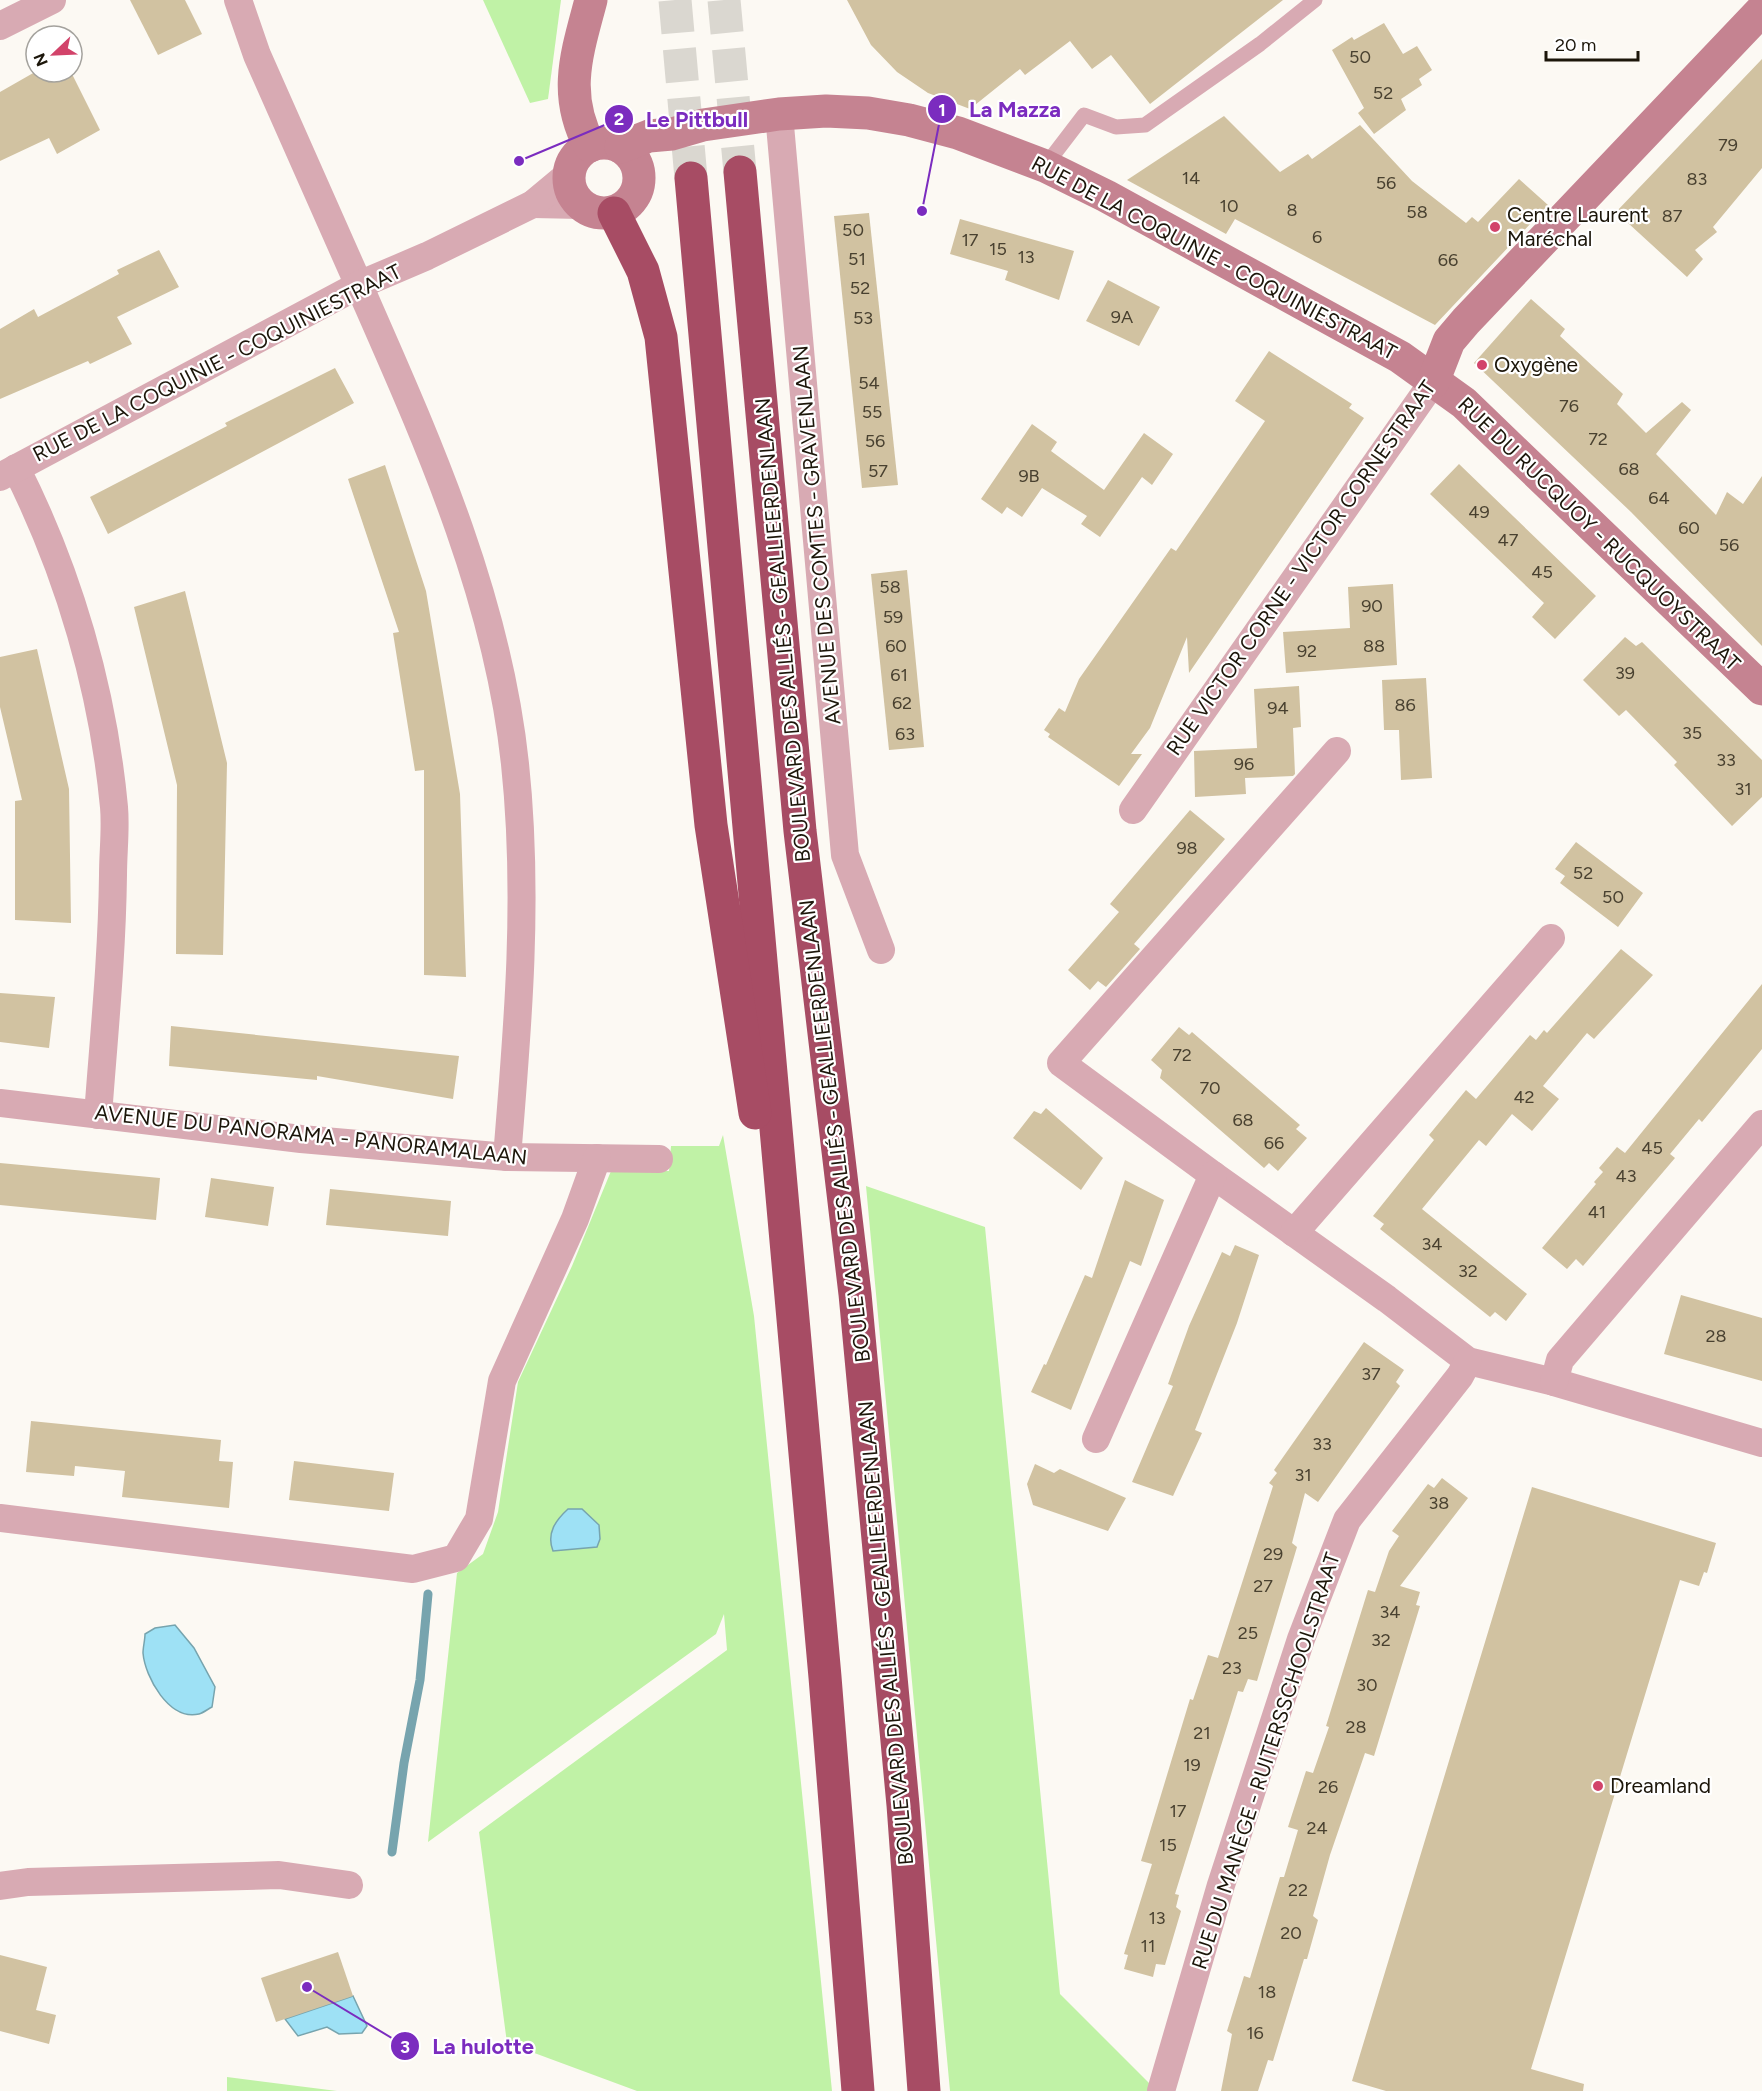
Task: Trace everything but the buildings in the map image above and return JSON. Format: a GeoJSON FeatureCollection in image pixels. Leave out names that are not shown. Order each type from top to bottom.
{"type":"FeatureCollection","features":[{"type":"Feature","properties":{"kind":"highway","name":"BOULEVARD DES ALLIÉS - GEALLIEERDENLAAN"},"geometry":{"type":"LineString","coordinates":[[740,172],[799,819],[855,1294],[903,1805],[924,2091]]}},
{"type":"Feature","properties":{"kind":"highway"},"geometry":{"type":"LineString","coordinates":[[691,178],[827,1700],[858,2091]]}},
{"type":"Feature","properties":{"kind":"highway"},"geometry":{"type":"LineString","coordinates":[[614,213],[643,271],[661,336],[720,892],[751,1101],[783,1215]]}},
{"type":"Feature","properties":{"kind":"street"},"geometry":{"type":"LineString","coordinates":[[0,26],[52,0]]}},
{"type":"Feature","properties":{"kind":"street"},"geometry":{"type":"LineString","coordinates":[[238,0],[257,55],[406,387],[454,511],[478,590],[504,697],[518,794],[522,911],[518,1028],[507,1157]]}},
{"type":"Feature","properties":{"kind":"street"},"geometry":{"type":"LineString","coordinates":[[591,0],[573,83],[574,110],[616,154]]}},
{"type":"Feature","properties":{"kind":"street","name":"RUE VICTOR CORNE - VICTOR CORNESTRAAT"},"geometry":{"type":"LineString","coordinates":[[1133,810],[1433,382],[1449,341],[1762,10]]}},
{"type":"Feature","properties":{"kind":"street","name":"RUE DE LA COQUINIE - COQUINIESTRAAT"},"geometry":{"type":"LineString","coordinates":[[8,473],[359,285],[427,256],[533,204],[569,174],[579,153],[652,152],[672,134],[703,125],[779,114],[826,111],[868,113],[909,120],[958,133],[1045,166],[1106,196],[1400,357],[1433,382]]}},
{"type":"Feature","properties":{"kind":"street","name":"AVENUE DES COMTES - GRAVENLAAN"},"geometry":{"type":"LineString","coordinates":[[779,114],[845,855],[881,950]]}},
{"type":"Feature","properties":{"kind":"street","name":"RUE DE LA COQUINIE - COQUINIESTRAAT"},"geometry":{"type":"LineString","coordinates":[[533,204],[581,205],[602,214],[614,213],[632,201],[640,180],[616,154]]}},
{"type":"Feature","properties":{"kind":"street"},"geometry":{"type":"LineString","coordinates":[[569,174],[570,190],[581,205]]}},
{"type":"Feature","properties":{"kind":"street","name":"RUE DU RUCQUOY - RUCQUOYSTRAAT"},"geometry":{"type":"LineString","coordinates":[[1433,382],[1464,403],[1485,421],[1762,689]]}},
{"type":"Feature","properties":{"kind":"street"},"geometry":{"type":"LineString","coordinates":[[8,473],[43,523],[78,623],[98,705],[114,808],[112,913],[98,1115]]}},
{"type":"Feature","properties":{"kind":"street"},"geometry":{"type":"LineString","coordinates":[[1337,751],[1061,1063],[1213,1175],[1388,1299],[1468,1360],[1554,1382],[1762,1443]]}},
{"type":"Feature","properties":{"kind":"street"},"geometry":{"type":"LineString","coordinates":[[1294,1233],[1551,938]]}},
{"type":"Feature","properties":{"kind":"street","name":"AVENUE DU PANORAMA - PANORAMALAAN"},"geometry":{"type":"LineString","coordinates":[[0,1103],[301,1139],[507,1157],[659,1159]]}},
{"type":"Feature","properties":{"kind":"street"},"geometry":{"type":"LineString","coordinates":[[1554,1382],[1560,1360],[1762,1124]]}},
{"type":"Feature","properties":{"kind":"street"},"geometry":{"type":"LineString","coordinates":[[0,1518],[413,1569],[456,1558],[479,1519],[502,1381],[575,1219],[597,1158]]}},
{"type":"Feature","properties":{"kind":"street"},"geometry":{"type":"LineString","coordinates":[[1096,1439],[1213,1175]]}},
{"type":"Feature","properties":{"kind":"street","name":"RUE DU MANÈGE - RUITERSSCHOOLSTRAAT"},"geometry":{"type":"LineString","coordinates":[[1161,2091],[1221,1885],[1301,1639],[1347,1520],[1460,1376],[1468,1360]]}},
{"type":"Feature","properties":{"kind":"street"},"geometry":{"type":"LineString","coordinates":[[0,1886],[28,1882],[279,1875],[349,1885]]}},
{"type":"Feature","properties":{"kind":"lane"},"geometry":{"type":"LineString","coordinates":[[1045,166],[1084,115],[1116,127],[1145,125],[1260,44],[1315,0]]}},
{"type":"Feature","properties":{"kind":"green space"},"geometry":{"type":"Polygon","coordinates":[[[483,0],[561,0],[548,99],[530,103],[483,0]]]}},
{"type":"Feature","properties":{"kind":"green space"},"geometry":{"type":"Polygon","coordinates":[[[723,1135],[754,1316],[832,2091],[637,2091],[507,2043],[479,1832],[727,1650],[724,1614],[716,1634],[428,1842],[457,1573],[483,1554],[498,1512],[518,1382],[572,1266],[611,1171],[669,1171],[671,1146],[719,1146],[723,1135]]]}},
{"type":"Feature","properties":{"kind":"green space"},"geometry":{"type":"Polygon","coordinates":[[[866,1186],[985,1227],[1060,1994],[1157,2091],[950,2091],[866,1186]]]}},
{"type":"Feature","properties":{"kind":"green space"},"geometry":{"type":"Polygon","coordinates":[[[227,2077],[337,2091],[227,2091],[227,2077]]]}},
{"type":"Feature","properties":{"kind":"water"},"geometry":{"type":"Polygon","coordinates":[[[568,1509],[582,1509],[599,1525],[600,1539],[597,1547],[553,1551],[551,1538],[553,1527],[568,1509]]]}},
{"type":"Feature","properties":{"kind":"water"},"geometry":{"type":"Polygon","coordinates":[[[175,1625],[194,1648],[215,1687],[212,1707],[199,1714],[178,1711],[169,1704],[154,1685],[145,1663],[143,1653],[145,1634],[155,1628],[175,1625]]]}},
{"type":"Feature","properties":{"kind":"water"},"geometry":{"type":"Polygon","coordinates":[[[353,1996],[367,2026],[362,2033],[339,2034],[327,2027],[298,2036],[285,2019],[353,1996]]]}},
{"type":"Feature","properties":{"kind":"waterway"},"geometry":{"type":"LineString","coordinates":[[392,1852],[404,1763],[420,1680],[428,1594]]}},
{"type":"Feature","properties":{"kind":"tunnel"},"geometry":{"type":"LineString","coordinates":[[675,0],[691,178]]}},
{"type":"Feature","properties":{"kind":"tunnel"},"geometry":{"type":"LineString","coordinates":[[724,0],[740,172]]}},
{"type":"Feature","properties":{"kind":"place","name":"Le Pittbull"},"geometry":{"type":"Point","coordinates":[519,161]}},
{"type":"Feature","properties":{"kind":"place","name":"La Mazza"},"geometry":{"type":"Point","coordinates":[922,211]}},
{"type":"Feature","properties":{"kind":"place","name":"Centre Laurent Maréchal"},"geometry":{"type":"Point","coordinates":[1495,227]}},
{"type":"Feature","properties":{"kind":"place","name":"Oxygène"},"geometry":{"type":"Point","coordinates":[1482,365]}},
{"type":"Feature","properties":{"kind":"place","name":"Dreamland"},"geometry":{"type":"Point","coordinates":[1598,1786]}},
{"type":"Feature","properties":{"kind":"place","name":"La hulotte"},"geometry":{"type":"Point","coordinates":[307,1987]}}]}
